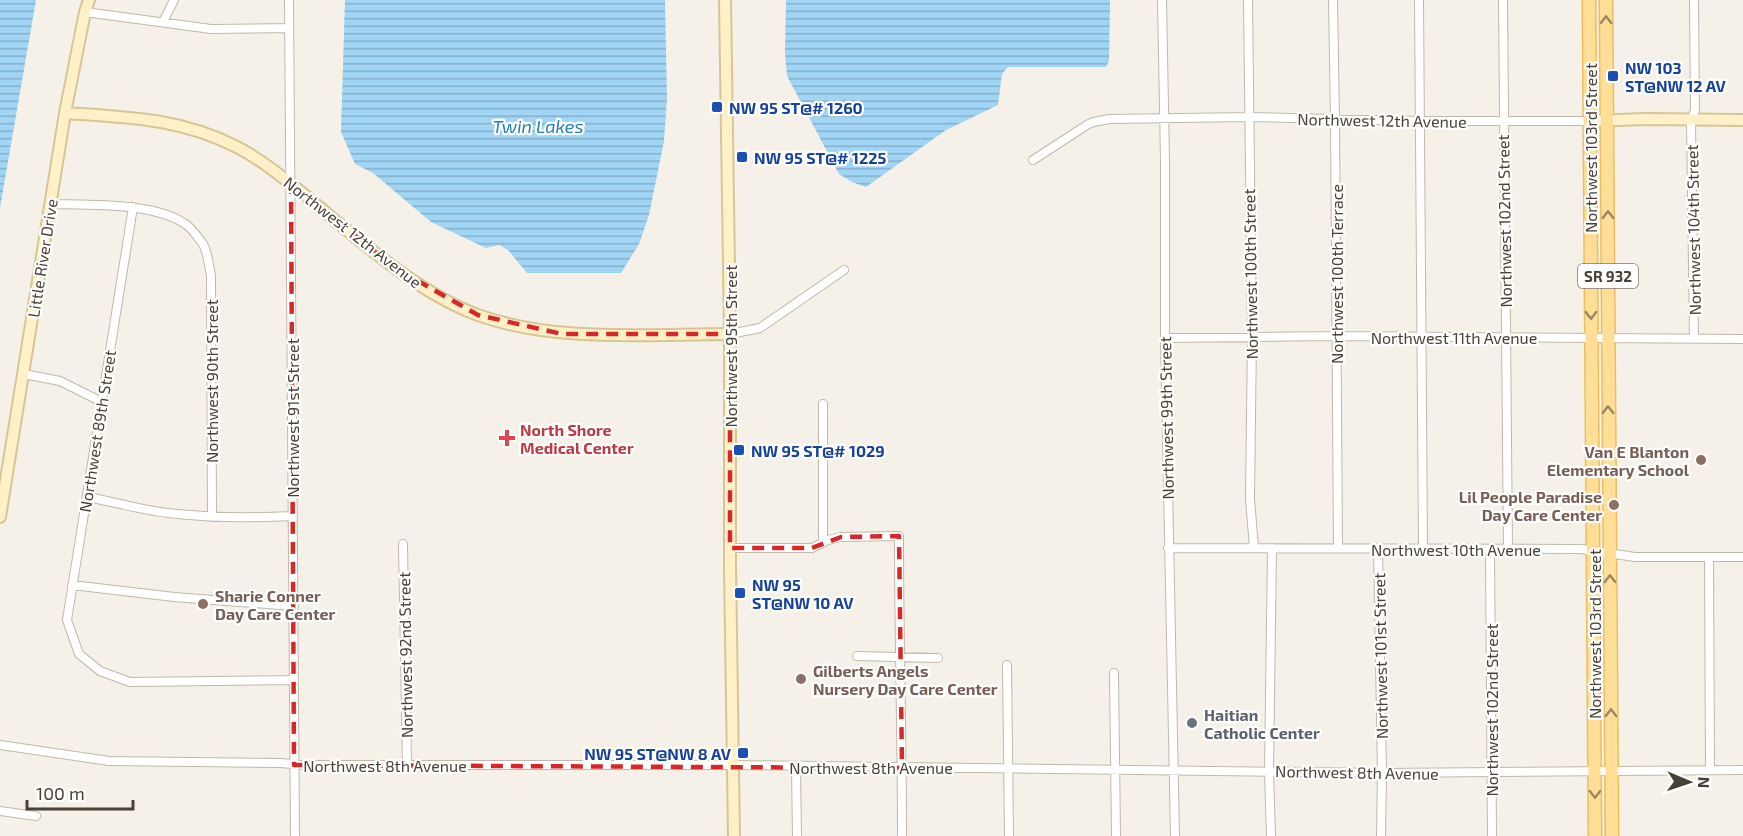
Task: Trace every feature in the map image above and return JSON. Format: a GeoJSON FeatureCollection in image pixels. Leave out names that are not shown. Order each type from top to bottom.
{"type":"FeatureCollection","features":[{"type":"Feature","properties":{"kind":"main road","name":"Northwest 103rd Street"},"geometry":{"type":"LineString","coordinates":[[1589,0],[1595,836]]}},
{"type":"Feature","properties":{"kind":"main road","name":"Northwest 103rd Street"},"geometry":{"type":"LineString","coordinates":[[1606,0],[1612,836]]}},
{"type":"Feature","properties":{"kind":"street","name":"Little River Drive"},"geometry":{"type":"LineString","coordinates":[[0,517],[64,113],[89,0]]}},
{"type":"Feature","properties":{"kind":"street"},"geometry":{"type":"LineString","coordinates":[[163,22],[174,0]]}},
{"type":"Feature","properties":{"kind":"street","name":"Northwest 91st Street"},"geometry":{"type":"LineString","coordinates":[[289,0],[295,836]]}},
{"type":"Feature","properties":{"kind":"street","name":"Northwest 95th Street"},"geometry":{"type":"LineString","coordinates":[[725,0],[734,836]]}},
{"type":"Feature","properties":{"kind":"street","name":"Northwest 99th Street"},"geometry":{"type":"LineString","coordinates":[[1162,0],[1168,548],[1175,836]]}},
{"type":"Feature","properties":{"kind":"street","name":"Northwest 100th Street"},"geometry":{"type":"LineString","coordinates":[[1248,0],[1252,336],[1250,499],[1254,548]]}},
{"type":"Feature","properties":{"kind":"street","name":"Northwest 100th Terrace"},"geometry":{"type":"LineString","coordinates":[[1333,0],[1338,548]]}},
{"type":"Feature","properties":{"kind":"street"},"geometry":{"type":"LineString","coordinates":[[1419,0],[1423,548]]}},
{"type":"Feature","properties":{"kind":"street","name":"Northwest 102nd Street"},"geometry":{"type":"LineString","coordinates":[[1503,0],[1508,549]]}},
{"type":"Feature","properties":{"kind":"street","name":"Northwest 104th Street"},"geometry":{"type":"LineString","coordinates":[[1694,0],[1695,110],[1691,121],[1694,339]]}},
{"type":"Feature","properties":{"kind":"street"},"geometry":{"type":"LineString","coordinates":[[85,12],[211,29],[289,28]]}},
{"type":"Feature","properties":{"kind":"street","name":"Northwest 12th Avenue"},"geometry":{"type":"LineString","coordinates":[[64,113],[154,120],[196,130],[237,147],[291,183],[395,268],[443,299],[478,315],[522,327],[562,334],[730,334],[760,328],[844,270]]}},
{"type":"Feature","properties":{"kind":"street","name":"Northwest 12th Avenue"},"geometry":{"type":"LineString","coordinates":[[1033,160],[1093,122],[1110,118],[1248,117],[1421,121],[1743,120]]}},
{"type":"Feature","properties":{"kind":"street"},"geometry":{"type":"LineString","coordinates":[[51,204],[133,207]]}},
{"type":"Feature","properties":{"kind":"street","name":"Northwest 90th Street"},"geometry":{"type":"LineString","coordinates":[[133,207],[167,215],[188,226],[204,246],[211,276],[212,517]]}},
{"type":"Feature","properties":{"kind":"street","name":"Northwest 89th Street"},"geometry":{"type":"LineString","coordinates":[[133,207],[67,620],[79,654],[100,671],[130,682],[294,680]]}},
{"type":"Feature","properties":{"kind":"street","name":"Northwest 11th Avenue"},"geometry":{"type":"LineString","coordinates":[[1165,338],[1422,336],[1743,339]]}},
{"type":"Feature","properties":{"kind":"street"},"geometry":{"type":"LineString","coordinates":[[24,374],[60,381],[102,402]]}},
{"type":"Feature","properties":{"kind":"street"},"geometry":{"type":"LineString","coordinates":[[823,404],[823,543]]}},
{"type":"Feature","properties":{"kind":"street"},"geometry":{"type":"LineString","coordinates":[[87,497],[167,513],[254,518],[293,516]]}},
{"type":"Feature","properties":{"kind":"street"},"geometry":{"type":"LineString","coordinates":[[730,548],[812,548],[841,537],[899,536],[902,836]]}},
{"type":"Feature","properties":{"kind":"street","name":"Northwest 92nd Street"},"geometry":{"type":"LineString","coordinates":[[404,544],[407,765]]}},
{"type":"Feature","properties":{"kind":"street","name":"Northwest 10th Avenue"},"geometry":{"type":"LineString","coordinates":[[1168,548],[1593,550],[1635,557],[1743,557]]}},
{"type":"Feature","properties":{"kind":"street"},"geometry":{"type":"LineString","coordinates":[[1271,836],[1269,771],[1272,548]]}},
{"type":"Feature","properties":{"kind":"street","name":"Northwest 101st Street"},"geometry":{"type":"LineString","coordinates":[[1378,548],[1381,836]]}},
{"type":"Feature","properties":{"kind":"street","name":"Northwest 102nd Street"},"geometry":{"type":"LineString","coordinates":[[1490,549],[1492,836]]}},
{"type":"Feature","properties":{"kind":"street"},"geometry":{"type":"LineString","coordinates":[[1709,558],[1710,770]]}},
{"type":"Feature","properties":{"kind":"street"},"geometry":{"type":"LineString","coordinates":[[72,585],[174,597],[294,606]]}},
{"type":"Feature","properties":{"kind":"street"},"geometry":{"type":"LineString","coordinates":[[857,656],[938,658]]}},
{"type":"Feature","properties":{"kind":"street"},"geometry":{"type":"LineString","coordinates":[[1007,665],[1009,836]]}},
{"type":"Feature","properties":{"kind":"street"},"geometry":{"type":"LineString","coordinates":[[1114,673],[1116,836]]}},
{"type":"Feature","properties":{"kind":"street","name":"Northwest 8th Avenue"},"geometry":{"type":"LineString","coordinates":[[0,745],[109,761],[294,765],[598,767],[732,765],[1382,773],[1743,770]]}},
{"type":"Feature","properties":{"kind":"street"},"geometry":{"type":"LineString","coordinates":[[796,767],[797,836]]}},
{"type":"Feature","properties":{"kind":"street"},"geometry":{"type":"LineString","coordinates":[[0,811],[36,816]]}},
{"type":"Feature","properties":{"kind":"highlighted area"},"geometry":{"type":"Polygon","coordinates":[[[291,183],[395,268],[478,315],[562,334],[730,334],[730,548],[812,548],[841,537],[899,536],[902,768],[294,765],[291,183]]]}},
{"type":"Feature","properties":{"kind":"water"},"geometry":{"type":"Polygon","coordinates":[[[0,0],[36,0],[0,208],[0,0]]]}},
{"type":"Feature","properties":{"kind":"water","name":"Twin Lakes"},"geometry":{"type":"Polygon","coordinates":[[[345,0],[665,0],[667,98],[664,141],[649,215],[639,244],[621,273],[527,273],[508,250],[499,245],[486,248],[431,222],[373,173],[355,164],[341,132],[345,0]]]}},
{"type":"Feature","properties":{"kind":"water"},"geometry":{"type":"Polygon","coordinates":[[[786,0],[1110,0],[1109,61],[1106,67],[1008,67],[1002,74],[998,105],[946,130],[866,187],[839,174],[787,76],[786,0]]]}},
{"type":"Feature","properties":{"kind":"place","name":"NW 103 ST@NW 12 AV"},"geometry":{"type":"Point","coordinates":[1613,76]}},
{"type":"Feature","properties":{"kind":"place","name":"NW 95 ST@# 1260"},"geometry":{"type":"Point","coordinates":[717,107]}},
{"type":"Feature","properties":{"kind":"place","name":"NW 95 ST@# 1225"},"geometry":{"type":"Point","coordinates":[742,157]}},
{"type":"Feature","properties":{"kind":"place","name":"North Shore Medical Center"},"geometry":{"type":"Point","coordinates":[507,438]}},
{"type":"Feature","properties":{"kind":"place","name":"NW 95 ST@# 1029"},"geometry":{"type":"Point","coordinates":[739,450]}},
{"type":"Feature","properties":{"kind":"place","name":"Van E Blanton Elementary School"},"geometry":{"type":"Point","coordinates":[1701,460]}},
{"type":"Feature","properties":{"kind":"place","name":"Lil People Paradise Day Care Center"},"geometry":{"type":"Point","coordinates":[1614,505]}},
{"type":"Feature","properties":{"kind":"place","name":"NW 95 ST@NW 10 AV"},"geometry":{"type":"Point","coordinates":[740,593]}},
{"type":"Feature","properties":{"kind":"place","name":"Sharie Conner Day Care Center"},"geometry":{"type":"Point","coordinates":[203,604]}},
{"type":"Feature","properties":{"kind":"place","name":"Gilberts Angels Nursery Day Care Center"},"geometry":{"type":"Point","coordinates":[801,679]}},
{"type":"Feature","properties":{"kind":"place","name":"Haitian Catholic Center"},"geometry":{"type":"Point","coordinates":[1192,723]}},
{"type":"Feature","properties":{"kind":"place","name":"NW 95 ST@NW 8 AV"},"geometry":{"type":"Point","coordinates":[743,753]}}]}
